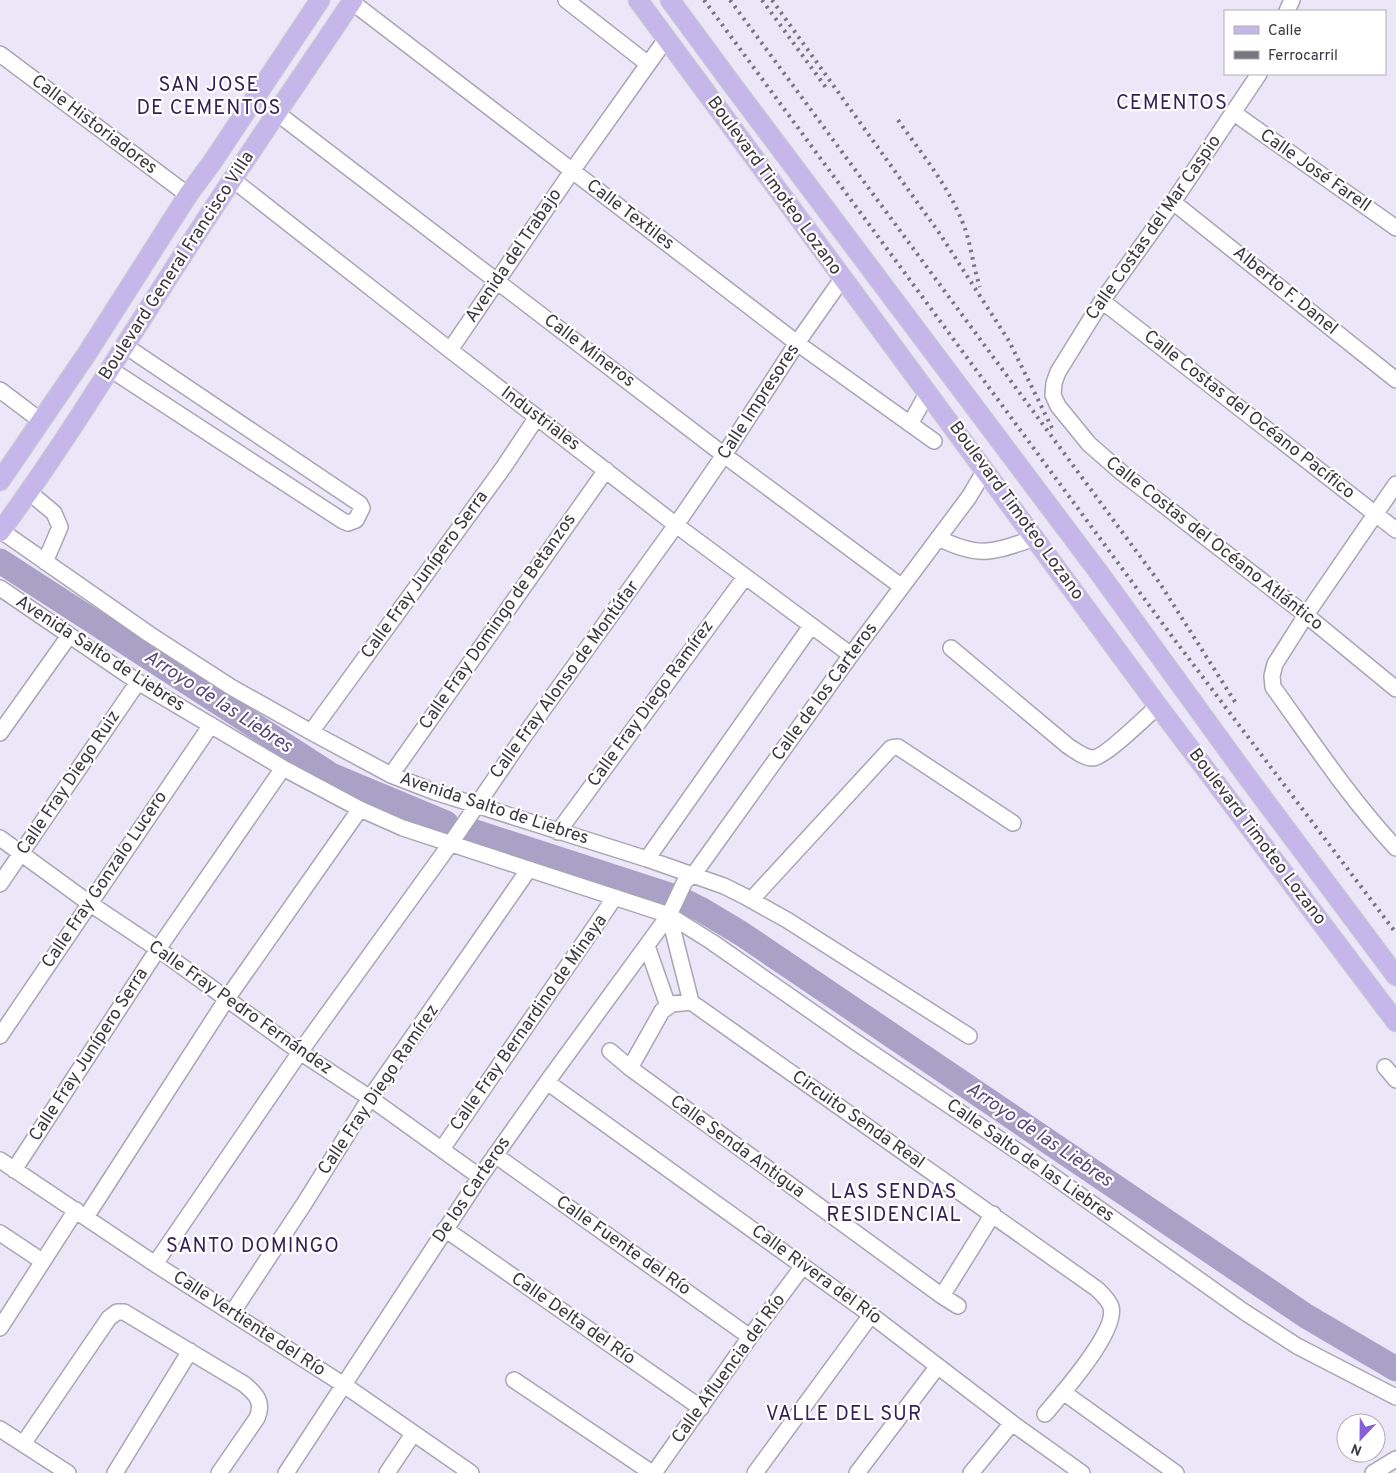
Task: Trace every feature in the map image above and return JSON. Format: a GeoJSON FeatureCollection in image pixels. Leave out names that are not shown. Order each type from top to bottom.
{"type":"FeatureCollection","features":[{"type":"Feature","properties":{"kind":"main road","name":"Boulevard General Francisco Villa"},"geometry":{"type":"LineString","coordinates":[[0,481],[88,352],[188,195],[213,161],[320,0]]}},
{"type":"Feature","properties":{"kind":"main road","name":"Boulevard Timoteo Lozano"},"geometry":{"type":"LineString","coordinates":[[638,0],[1158,706],[1396,1022]]}},
{"type":"Feature","properties":{"kind":"main road","name":"Boulevard Timoteo Lozano"},"geometry":{"type":"LineString","coordinates":[[670,0],[1100,574],[1242,770],[1396,976]]}},
{"type":"Feature","properties":{"kind":"main road","name":"Boulevard General Francisco Villa"},"geometry":{"type":"LineString","coordinates":[[0,531],[29,492],[232,179],[352,1]]}},
{"type":"Feature","properties":{"kind":"street"},"geometry":{"type":"LineString","coordinates":[[566,0],[648,64]]}},
{"type":"Feature","properties":{"kind":"street","name":"Calle Textiles"},"geometry":{"type":"LineString","coordinates":[[352,1],[797,343],[934,441]]}},
{"type":"Feature","properties":{"kind":"street","name":"Avenida del Trabajo"},"geometry":{"type":"LineString","coordinates":[[450,350],[572,171],[666,39]]}},
{"type":"Feature","properties":{"kind":"street","name":"Calle Historiadores"},"geometry":{"type":"LineString","coordinates":[[0,54],[188,195]]}},
{"type":"Feature","properties":{"kind":"street","name":"Calle Costas del Mar Caspio"},"geometry":{"type":"LineString","coordinates":[[1054,383],[1063,363],[1102,301],[1173,202],[1258,75]]}},
{"type":"Feature","properties":{"kind":"street","name":"Calle Mineros"},"geometry":{"type":"LineString","coordinates":[[277,113],[724,455],[902,587]]}},
{"type":"Feature","properties":{"kind":"street","name":"Calle José Farell"},"geometry":{"type":"LineString","coordinates":[[1234,113],[1396,228]]}},
{"type":"Feature","properties":{"kind":"street","name":"Industriales"},"geometry":{"type":"LineString","coordinates":[[232,179],[676,525],[851,655]]}},
{"type":"Feature","properties":{"kind":"street","name":"Alberto F. Danel"},"geometry":{"type":"LineString","coordinates":[[1173,202],[1396,380]]}},
{"type":"Feature","properties":{"kind":"street","name":"Calle Impresores"},"geometry":{"type":"LineString","coordinates":[[676,525],[797,343],[842,279]]}},
{"type":"Feature","properties":{"kind":"street","name":"Calle Costas del Océano Pacífico"},"geometry":{"type":"LineString","coordinates":[[1102,301],[1396,530]]}},
{"type":"Feature","properties":{"kind":"street"},"geometry":{"type":"LineString","coordinates":[[110,369],[343,522],[348,523],[356,520],[362,511],[360,504],[124,345]]}},
{"type":"Feature","properties":{"kind":"street","name":"Calle Costas del Océano Atlántico"},"geometry":{"type":"LineString","coordinates":[[1054,383],[1053,394],[1058,406],[1089,444],[1121,472],[1306,616],[1396,689]]}},
{"type":"Feature","properties":{"kind":"street"},"geometry":{"type":"LineString","coordinates":[[0,390],[41,421]]}},
{"type":"Feature","properties":{"kind":"street"},"geometry":{"type":"LineString","coordinates":[[910,424],[928,392]]}},
{"type":"Feature","properties":{"kind":"street","name":"Calle Fray Junípero Serra"},"geometry":{"type":"LineString","coordinates":[[311,732],[503,468],[537,417]]}},
{"type":"Feature","properties":{"kind":"street","name":"Calle Fray Domingo de Betanzos"},"geometry":{"type":"LineString","coordinates":[[391,775],[606,470]]}},
{"type":"Feature","properties":{"kind":"street","name":"Calle de los Carteros"},"geometry":{"type":"LineString","coordinates":[[671,911],[689,878],[851,655],[969,497],[986,470]]}},
{"type":"Feature","properties":{"kind":"street"},"geometry":{"type":"LineString","coordinates":[[1396,484],[1306,616],[1276,664],[1272,676],[1273,687],[1343,784],[1379,830],[1396,848]]}},
{"type":"Feature","properties":{"kind":"street"},"geometry":{"type":"LineString","coordinates":[[29,492],[54,513],[60,527],[46,562]]}},
{"type":"Feature","properties":{"kind":"street","name":"Calle Fray Alonso de Montúfar"},"geometry":{"type":"LineString","coordinates":[[155,1264],[300,1052],[676,525]]}},
{"type":"Feature","properties":{"kind":"street","name":"Avenida Salto de Liebres"},"geometry":{"type":"LineString","coordinates":[[0,531],[157,639],[231,687],[391,775],[474,808],[647,859],[689,878],[724,886],[787,920],[969,1036]]}},
{"type":"Feature","properties":{"kind":"street"},"geometry":{"type":"LineString","coordinates":[[938,538],[958,548],[978,552],[997,551],[1035,538]]}},
{"type":"Feature","properties":{"kind":"street","name":"Calle Fray Diego Ramírez"},"geometry":{"type":"LineString","coordinates":[[558,832],[745,577]]}},
{"type":"Feature","properties":{"kind":"street","name":"Avenida Salto de Liebres"},"geometry":{"type":"LineString","coordinates":[[0,588],[138,682],[283,768],[360,809],[403,828],[453,839],[529,870],[615,897],[671,911]]}},
{"type":"Feature","properties":{"kind":"street"},"geometry":{"type":"LineString","coordinates":[[647,859],[811,626]]}},
{"type":"Feature","properties":{"kind":"street"},"geometry":{"type":"LineString","coordinates":[[0,733],[69,636]]}},
{"type":"Feature","properties":{"kind":"street"},"geometry":{"type":"LineString","coordinates":[[951,648],[1068,746],[1085,757],[1093,758],[1104,753],[1158,706]]}},
{"type":"Feature","properties":{"kind":"street","name":"Calle Fray Diego Ruiz"},"geometry":{"type":"LineString","coordinates":[[0,884],[138,682]]}},
{"type":"Feature","properties":{"kind":"street","name":"Calle Fray Gonzalo Lucero"},"geometry":{"type":"LineString","coordinates":[[0,1036],[211,725]]}},
{"type":"Feature","properties":{"kind":"street"},"geometry":{"type":"LineString","coordinates":[[751,900],[890,748],[901,748],[1013,823]]}},
{"type":"Feature","properties":{"kind":"street","name":"Calle Fray Junípero Serra"},"geometry":{"type":"LineString","coordinates":[[14,1170],[158,949],[283,768]]}},
{"type":"Feature","properties":{"kind":"street"},"geometry":{"type":"LineString","coordinates":[[0,1328],[42,1261],[81,1213],[226,1000],[360,809]]}},
{"type":"Feature","properties":{"kind":"street","name":"Calle Fray Pedro Fernández"},"geometry":{"type":"LineString","coordinates":[[0,838],[158,949],[226,1000],[370,1098],[480,1177]]}},
{"type":"Feature","properties":{"kind":"street","name":"Calle Fray Diego Ramírez"},"geometry":{"type":"LineString","coordinates":[[232,1313],[304,1204],[370,1098],[529,870]]}},
{"type":"Feature","properties":{"kind":"street","name":"Calle Fray Bernardino de Minaya"},"geometry":{"type":"LineString","coordinates":[[442,1149],[615,897]]}},
{"type":"Feature","properties":{"kind":"street"},"geometry":{"type":"LineString","coordinates":[[630,1068],[659,1016],[668,1006],[676,1003],[691,1002],[671,911]]}},
{"type":"Feature","properties":{"kind":"street","name":"De los Carteros"},"geometry":{"type":"LineString","coordinates":[[286,1473],[495,1155],[671,911]]}},
{"type":"Feature","properties":{"kind":"street","name":"Calle Salto de las Liebres"},"geometry":{"type":"LineString","coordinates":[[671,911],[712,942],[1028,1159],[1243,1311],[1297,1346],[1396,1397]]}},
{"type":"Feature","properties":{"kind":"street"},"geometry":{"type":"LineString","coordinates":[[647,946],[668,1006]]}},
{"type":"Feature","properties":{"kind":"street","name":"Circuito Senda Real"},"geometry":{"type":"LineString","coordinates":[[691,1002],[1097,1289],[1111,1308],[1112,1316],[1102,1341],[1045,1414]]}},
{"type":"Feature","properties":{"kind":"street","name":"Calle Senda Antigua"},"geometry":{"type":"LineString","coordinates":[[610,1051],[630,1068],[958,1306]]}},
{"type":"Feature","properties":{"kind":"street"},"geometry":{"type":"LineString","coordinates":[[1385,1067],[1396,1080]]}},
{"type":"Feature","properties":{"kind":"street","name":"Calle Rivera del Río"},"geometry":{"type":"LineString","coordinates":[[547,1082],[871,1315],[1012,1423],[1082,1473]]}},
{"type":"Feature","properties":{"kind":"street","name":"Calle Fuente del Río"},"geometry":{"type":"LineString","coordinates":[[495,1155],[750,1337]]}},
{"type":"Feature","properties":{"kind":"street","name":"Calle Vertiente del Río"},"geometry":{"type":"LineString","coordinates":[[0,1160],[155,1264],[344,1385],[472,1473]]}},
{"type":"Feature","properties":{"kind":"street"},"geometry":{"type":"LineString","coordinates":[[942,1296],[992,1214]]}},
{"type":"Feature","properties":{"kind":"street","name":"Calle Delta del Río"},"geometry":{"type":"LineString","coordinates":[[444,1230],[701,1408]]}},
{"type":"Feature","properties":{"kind":"street"},"geometry":{"type":"LineString","coordinates":[[0,1233],[42,1261]]}},
{"type":"Feature","properties":{"kind":"street","name":"Calle Afluencia del Río"},"geometry":{"type":"LineString","coordinates":[[653,1473],[803,1266]]}},
{"type":"Feature","properties":{"kind":"street"},"geometry":{"type":"LineString","coordinates":[[23,1444],[112,1314],[117,1312],[128,1313],[244,1384],[259,1399],[260,1408],[257,1418],[219,1473]]}},
{"type":"Feature","properties":{"kind":"street"},"geometry":{"type":"LineString","coordinates":[[755,1473],[871,1315]]}},
{"type":"Feature","properties":{"kind":"street"},"geometry":{"type":"LineString","coordinates":[[115,1473],[190,1351]]}},
{"type":"Feature","properties":{"kind":"street"},"geometry":{"type":"LineString","coordinates":[[857,1473],[938,1366]]}},
{"type":"Feature","properties":{"kind":"street"},"geometry":{"type":"LineString","coordinates":[[514,1380],[653,1473]]}},
{"type":"Feature","properties":{"kind":"street"},"geometry":{"type":"LineString","coordinates":[[1063,1392],[1176,1473]]}},
{"type":"Feature","properties":{"kind":"street"},"geometry":{"type":"LineString","coordinates":[[971,1473],[1012,1423]]}},
{"type":"Feature","properties":{"kind":"street"},"geometry":{"type":"LineString","coordinates":[[0,1429],[68,1473]]}},
{"type":"Feature","properties":{"kind":"street"},"geometry":{"type":"LineString","coordinates":[[387,1473],[413,1434]]}},
{"type":"Feature","properties":{"kind":"street"},"geometry":{"type":"LineString","coordinates":[[1373,1473],[1396,1459]]}},
{"type":"Feature","properties":{"kind":"waterway","name":"Arroyo de las Liebres"},"geometry":{"type":"LineString","coordinates":[[0,561],[331,775],[446,823]]}},
{"type":"Feature","properties":{"kind":"waterway","name":"Arroyo de las Liebres"},"geometry":{"type":"LineString","coordinates":[[469,830],[672,896]]}},
{"type":"Feature","properties":{"kind":"waterway","name":"Arroyo de las Liebres"},"geometry":{"type":"LineString","coordinates":[[682,900],[742,934],[1306,1316],[1396,1369]]}},
{"type":"Feature","properties":{"kind":"railway"},"geometry":{"type":"LineString","coordinates":[[704,0],[1171,635],[1396,933]]}},
{"type":"Feature","properties":{"kind":"railway"},"geometry":{"type":"LineString","coordinates":[[730,0],[1159,582],[1237,705]]}},
{"type":"Feature","properties":{"kind":"railway"},"geometry":{"type":"LineString","coordinates":[[762,0],[827,89]]}},
{"type":"Feature","properties":{"kind":"railway"},"geometry":{"type":"LineString","coordinates":[[772,0],[940,234],[1009,341],[1052,428]]}},
{"type":"Feature","properties":{"kind":"railway"},"geometry":{"type":"LineString","coordinates":[[898,120],[937,175],[954,204],[967,235],[980,287]]}},
{"type":"Feature","properties":{"kind":"district","name":"SAN JOSE DE CEMENTOS"},"geometry":{"type":"Point","coordinates":[209,98]}},
{"type":"Feature","properties":{"kind":"district","name":"CEMENTOS"},"geometry":{"type":"Point","coordinates":[1172,104]}},
{"type":"Feature","properties":{"kind":"district","name":"LAS SENDAS RESIDENCIAL"},"geometry":{"type":"Point","coordinates":[894,1204]}},
{"type":"Feature","properties":{"kind":"district","name":"SANTO DOMINGO"},"geometry":{"type":"Point","coordinates":[253,1247]}},
{"type":"Feature","properties":{"kind":"district","name":"VALLE DEL SUR"},"geometry":{"type":"Point","coordinates":[844,1415]}}]}
